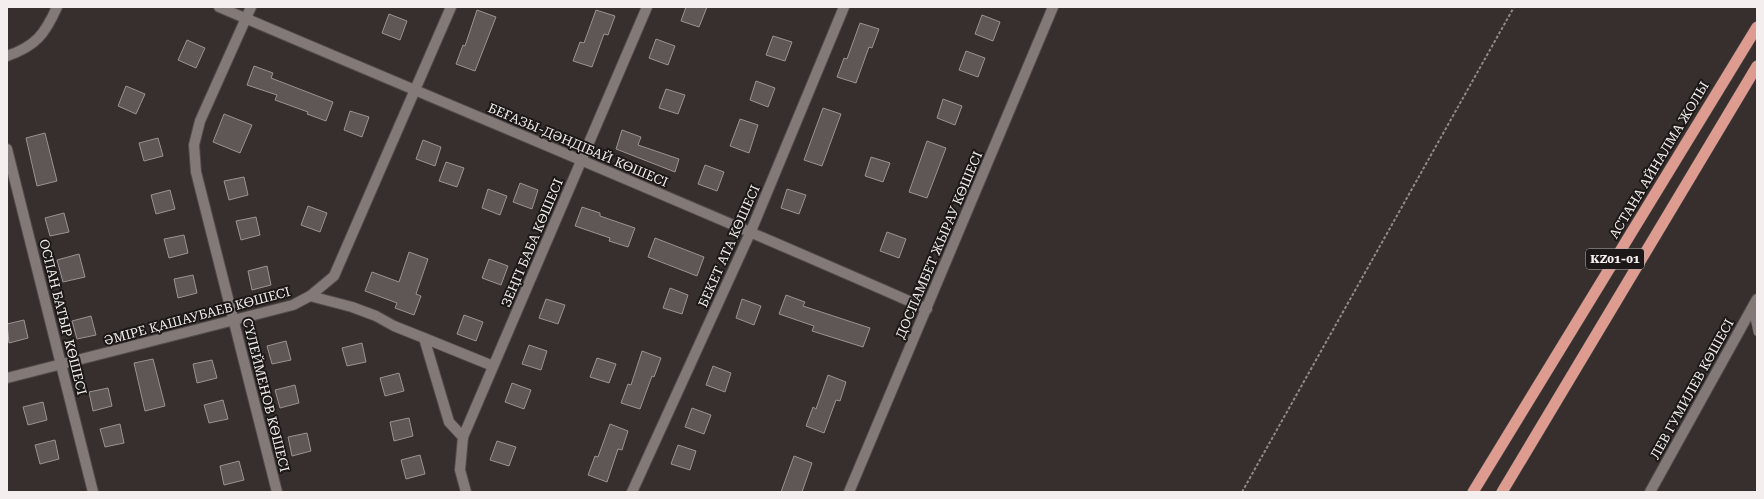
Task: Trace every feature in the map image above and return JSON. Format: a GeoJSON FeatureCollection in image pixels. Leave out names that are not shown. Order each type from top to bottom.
{"type":"FeatureCollection","features":[{"type":"Feature","properties":{"kind":"highway","name":"АСТАНА АЙНАЛМА ЖОЛЫ"},"geometry":{"type":"LineString","coordinates":[[1474,492],[1757,26]]}},
{"type":"Feature","properties":{"kind":"highway","name":"KZ01-01"},"geometry":{"type":"LineString","coordinates":[[1502,492],[1757,66]]}},
{"type":"Feature","properties":{"kind":"street"},"geometry":{"type":"LineString","coordinates":[[7,56],[24,50],[39,39],[57,7]]}},
{"type":"Feature","properties":{"kind":"street","name":"БЕҒАЗЫ-ДӘНДІБАЙ КӨШЕСІ"},"geometry":{"type":"LineString","coordinates":[[219,7],[581,161],[751,231],[927,309]]}},
{"type":"Feature","properties":{"kind":"street","name":"СҮЛЕЙМЕНОВ КӨШЕСІ"},"geometry":{"type":"LineString","coordinates":[[251,7],[200,121],[194,145],[196,172],[277,492]]}},
{"type":"Feature","properties":{"kind":"street","name":"ӘМІРЕ ҚАШАУБАЕВ КӨШЕСІ"},"geometry":{"type":"LineString","coordinates":[[7,378],[293,305],[310,296],[334,276],[451,7]]}},
{"type":"Feature","properties":{"kind":"street","name":"ЗЕҢГІ БАБА КӨШЕСІ"},"geometry":{"type":"LineString","coordinates":[[466,492],[460,470],[463,438],[647,7]]}},
{"type":"Feature","properties":{"kind":"street","name":"БЕКЕТ АТА КӨШЕСІ"},"geometry":{"type":"LineString","coordinates":[[632,492],[751,231],[844,7]]}},
{"type":"Feature","properties":{"kind":"street","name":"ДОСПАМБЕТ ЖЫРАУ КӨШЕСІ"},"geometry":{"type":"LineString","coordinates":[[849,492],[1053,7]]}},
{"type":"Feature","properties":{"kind":"street","name":"ОСПАН БАТЫР КӨШЕСІ"},"geometry":{"type":"LineString","coordinates":[[7,149],[93,492]]}},
{"type":"Feature","properties":{"kind":"street"},"geometry":{"type":"LineString","coordinates":[[310,296],[376,316],[394,326],[493,366]]}},
{"type":"Feature","properties":{"kind":"street","name":"ЛЕВ ГУМИЛЕВ КӨШЕСІ"},"geometry":{"type":"LineString","coordinates":[[1650,492],[1755,303]]}},
{"type":"Feature","properties":{"kind":"street"},"geometry":{"type":"LineString","coordinates":[[424,338],[449,422],[463,438]]}},
{"type":"Feature","properties":{"kind":"lane"},"geometry":{"type":"LineString","coordinates":[[1755,303],[1757,332]]}},
{"type":"Feature","properties":{"kind":"path"},"geometry":{"type":"LineString","coordinates":[[1242,492],[1514,7]]}},
{"type":"Feature","properties":{"kind":"building"},"geometry":{"type":"Polygon","coordinates":[[[686,7],[707,7],[699,27],[681,21],[686,7]]]}},
{"type":"Feature","properties":{"kind":"building"},"geometry":{"type":"Polygon","coordinates":[[[477,10],[496,17],[475,71],[456,64],[463,45],[465,46],[477,10]]]}},
{"type":"Feature","properties":{"kind":"building"},"geometry":{"type":"Polygon","coordinates":[[[596,10],[615,16],[608,35],[604,34],[592,67],[573,61],[580,42],[584,43],[596,10]]]}},
{"type":"Feature","properties":{"kind":"building"},"geometry":{"type":"Polygon","coordinates":[[[389,14],[407,21],[400,40],[382,33],[389,14]]]}},
{"type":"Feature","properties":{"kind":"building"},"geometry":{"type":"Polygon","coordinates":[[[982,15],[1000,22],[993,41],[975,34],[982,15]]]}},
{"type":"Feature","properties":{"kind":"building"},"geometry":{"type":"Polygon","coordinates":[[[860,23],[879,29],[872,48],[869,47],[856,83],[837,77],[844,58],[847,59],[860,23]]]}},
{"type":"Feature","properties":{"kind":"building"},"geometry":{"type":"Polygon","coordinates":[[[773,36],[792,42],[785,61],[766,55],[773,36]]]}},
{"type":"Feature","properties":{"kind":"building"},"geometry":{"type":"Polygon","coordinates":[[[656,39],[675,46],[668,65],[649,58],[656,39]]]}},
{"type":"Feature","properties":{"kind":"building"},"geometry":{"type":"Polygon","coordinates":[[[187,40],[205,48],[196,68],[178,60],[187,40]]]}},
{"type":"Feature","properties":{"kind":"building"},"geometry":{"type":"Polygon","coordinates":[[[966,51],[985,58],[978,77],[959,70],[966,51]]]}},
{"type":"Feature","properties":{"kind":"building"},"geometry":{"type":"Polygon","coordinates":[[[254,66],[273,73],[271,78],[333,102],[326,121],[307,114],[308,112],[275,100],[277,95],[247,85],[254,66]]]}},
{"type":"Feature","properties":{"kind":"building"},"geometry":{"type":"Polygon","coordinates":[[[756,81],[775,88],[768,107],[750,100],[756,81]]]}},
{"type":"Feature","properties":{"kind":"building"},"geometry":{"type":"Polygon","coordinates":[[[126,86],[145,94],[136,114],[118,106],[126,86]]]}},
{"type":"Feature","properties":{"kind":"building"},"geometry":{"type":"Polygon","coordinates":[[[666,89],[685,95],[678,114],[659,108],[666,89]]]}},
{"type":"Feature","properties":{"kind":"building"},"geometry":{"type":"Polygon","coordinates":[[[943,99],[962,106],[955,125],[937,118],[943,99]]]}},
{"type":"Feature","properties":{"kind":"building"},"geometry":{"type":"Polygon","coordinates":[[[823,108],[841,114],[822,166],[804,160],[823,108]]]}},
{"type":"Feature","properties":{"kind":"building"},"geometry":{"type":"Polygon","coordinates":[[[350,111],[369,117],[362,137],[344,130],[350,111]]]}},
{"type":"Feature","properties":{"kind":"building"},"geometry":{"type":"Polygon","coordinates":[[[224,114],[252,125],[240,153],[213,142],[224,114]]]}},
{"type":"Feature","properties":{"kind":"building"},"geometry":{"type":"Polygon","coordinates":[[[740,119],[758,125],[749,153],[730,146],[740,119]]]}},
{"type":"Feature","properties":{"kind":"building"},"geometry":{"type":"Polygon","coordinates":[[[622,130],[641,137],[638,145],[679,159],[675,172],[616,149],[622,130]]]}},
{"type":"Feature","properties":{"kind":"building"},"geometry":{"type":"Polygon","coordinates":[[[45,133],[57,181],[37,186],[26,138],[45,133]]]}},
{"type":"Feature","properties":{"kind":"building"},"geometry":{"type":"Polygon","coordinates":[[[158,138],[163,156],[144,161],[139,143],[158,138]]]}},
{"type":"Feature","properties":{"kind":"building"},"geometry":{"type":"Polygon","coordinates":[[[423,140],[441,147],[435,166],[416,159],[423,140]]]}},
{"type":"Feature","properties":{"kind":"building"},"geometry":{"type":"Polygon","coordinates":[[[927,141],[946,148],[927,198],[909,192],[927,141]]]}},
{"type":"Feature","properties":{"kind":"building"},"geometry":{"type":"Polygon","coordinates":[[[871,157],[890,163],[883,182],[865,176],[871,157]]]}},
{"type":"Feature","properties":{"kind":"building"},"geometry":{"type":"Polygon","coordinates":[[[446,162],[464,168],[457,187],[439,181],[446,162]]]}},
{"type":"Feature","properties":{"kind":"building"},"geometry":{"type":"Polygon","coordinates":[[[705,165],[724,172],[717,191],[698,184],[705,165]]]}},
{"type":"Feature","properties":{"kind":"building"},"geometry":{"type":"Polygon","coordinates":[[[244,177],[248,195],[229,200],[224,181],[244,177]]]}},
{"type":"Feature","properties":{"kind":"building"},"geometry":{"type":"Polygon","coordinates":[[[520,183],[538,190],[532,209],[513,202],[520,183]]]}},
{"type":"Feature","properties":{"kind":"building"},"geometry":{"type":"Polygon","coordinates":[[[488,189],[507,196],[500,215],[482,208],[488,189]]]}},
{"type":"Feature","properties":{"kind":"building"},"geometry":{"type":"Polygon","coordinates":[[[787,189],[806,195],[799,214],[781,208],[787,189]]]}},
{"type":"Feature","properties":{"kind":"building"},"geometry":{"type":"Polygon","coordinates":[[[170,190],[175,209],[156,214],[151,195],[170,190]]]}},
{"type":"Feature","properties":{"kind":"building"},"geometry":{"type":"Polygon","coordinates":[[[308,206],[327,213],[320,232],[301,225],[308,206]]]}},
{"type":"Feature","properties":{"kind":"building"},"geometry":{"type":"Polygon","coordinates":[[[582,207],[600,213],[600,216],[635,228],[628,247],[609,241],[610,238],[575,226],[582,207]]]}},
{"type":"Feature","properties":{"kind":"building"},"geometry":{"type":"Polygon","coordinates":[[[64,213],[69,232],[50,236],[45,218],[64,213]]]}},
{"type":"Feature","properties":{"kind":"building"},"geometry":{"type":"Polygon","coordinates":[[[256,217],[260,235],[241,240],[236,221],[256,217]]]}},
{"type":"Feature","properties":{"kind":"building"},"geometry":{"type":"Polygon","coordinates":[[[887,232],[906,239],[899,258],[880,251],[887,232]]]}},
{"type":"Feature","properties":{"kind":"building"},"geometry":{"type":"Polygon","coordinates":[[[184,235],[188,253],[169,258],[164,239],[184,235]]]}},
{"type":"Feature","properties":{"kind":"building"},"geometry":{"type":"Polygon","coordinates":[[[655,238],[704,257],[697,276],[648,257],[655,238]]]}},
{"type":"Feature","properties":{"kind":"building"},"geometry":{"type":"Polygon","coordinates":[[[409,252],[428,259],[416,294],[421,296],[414,315],[395,308],[397,303],[365,291],[372,272],[399,282],[409,252]]]}},
{"type":"Feature","properties":{"kind":"building"},"geometry":{"type":"Polygon","coordinates":[[[79,254],[85,277],[63,282],[57,260],[79,254]]]}},
{"type":"Feature","properties":{"kind":"building"},"geometry":{"type":"Polygon","coordinates":[[[489,259],[508,266],[501,285],[482,278],[489,259]]]}},
{"type":"Feature","properties":{"kind":"building"},"geometry":{"type":"Polygon","coordinates":[[[267,266],[271,285],[252,290],[248,271],[267,266]]]}},
{"type":"Feature","properties":{"kind":"building"},"geometry":{"type":"Polygon","coordinates":[[[193,275],[197,293],[178,298],[174,279],[193,275]]]}},
{"type":"Feature","properties":{"kind":"building"},"geometry":{"type":"Polygon","coordinates":[[[670,288],[688,295],[682,314],[663,308],[670,288]]]}},
{"type":"Feature","properties":{"kind":"building"},"geometry":{"type":"Polygon","coordinates":[[[786,295],[805,302],[803,306],[870,328],[863,347],[812,331],[814,326],[779,314],[786,295]]]}},
{"type":"Feature","properties":{"kind":"building"},"geometry":{"type":"Polygon","coordinates":[[[546,299],[565,305],[558,324],[539,318],[546,299]]]}},
{"type":"Feature","properties":{"kind":"building"},"geometry":{"type":"Polygon","coordinates":[[[742,299],[761,306],[754,325],[736,318],[742,299]]]}},
{"type":"Feature","properties":{"kind":"building"},"geometry":{"type":"Polygon","coordinates":[[[464,315],[483,322],[476,341],[457,334],[464,315]]]}},
{"type":"Feature","properties":{"kind":"building"},"geometry":{"type":"Polygon","coordinates":[[[91,316],[96,335],[77,339],[72,321],[91,316]]]}},
{"type":"Feature","properties":{"kind":"building"},"geometry":{"type":"Polygon","coordinates":[[[24,320],[28,338],[9,343],[7,324],[24,320]]]}},
{"type":"Feature","properties":{"kind":"building"},"geometry":{"type":"Polygon","coordinates":[[[286,341],[291,360],[272,364],[267,346],[286,341]]]}},
{"type":"Feature","properties":{"kind":"building"},"geometry":{"type":"Polygon","coordinates":[[[362,343],[366,362],[347,366],[342,348],[362,343]]]}},
{"type":"Feature","properties":{"kind":"building"},"geometry":{"type":"Polygon","coordinates":[[[529,345],[547,351],[541,370],[522,364],[529,345]]]}},
{"type":"Feature","properties":{"kind":"building"},"geometry":{"type":"Polygon","coordinates":[[[642,351],[661,358],[654,377],[652,376],[640,409],[621,403],[628,384],[631,385],[642,351]]]}},
{"type":"Feature","properties":{"kind":"building"},"geometry":{"type":"Polygon","coordinates":[[[597,358],[616,364],[609,383],[590,377],[597,358]]]}},
{"type":"Feature","properties":{"kind":"building"},"geometry":{"type":"Polygon","coordinates":[[[153,359],[165,406],[145,411],[134,363],[153,359]]]}},
{"type":"Feature","properties":{"kind":"building"},"geometry":{"type":"Polygon","coordinates":[[[212,360],[217,378],[197,383],[193,364],[212,360]]]}},
{"type":"Feature","properties":{"kind":"building"},"geometry":{"type":"Polygon","coordinates":[[[713,366],[731,373],[725,392],[706,385],[713,366]]]}},
{"type":"Feature","properties":{"kind":"building"},"geometry":{"type":"Polygon","coordinates":[[[399,373],[404,391],[385,396],[380,378],[399,373]]]}},
{"type":"Feature","properties":{"kind":"building"},"geometry":{"type":"Polygon","coordinates":[[[828,375],[846,382],[840,401],[836,400],[824,433],[806,426],[813,407],[816,409],[828,375]]]}},
{"type":"Feature","properties":{"kind":"building"},"geometry":{"type":"Polygon","coordinates":[[[512,383],[531,390],[524,409],[505,402],[512,383]]]}},
{"type":"Feature","properties":{"kind":"building"},"geometry":{"type":"Polygon","coordinates":[[[295,385],[299,403],[280,408],[275,390],[295,385]]]}},
{"type":"Feature","properties":{"kind":"building"},"geometry":{"type":"Polygon","coordinates":[[[108,388],[112,406],[93,411],[89,392],[108,388]]]}},
{"type":"Feature","properties":{"kind":"building"},"geometry":{"type":"Polygon","coordinates":[[[223,400],[228,419],[209,423],[204,405],[223,400]]]}},
{"type":"Feature","properties":{"kind":"building"},"geometry":{"type":"Polygon","coordinates":[[[43,402],[47,420],[28,425],[23,407],[43,402]]]}},
{"type":"Feature","properties":{"kind":"building"},"geometry":{"type":"Polygon","coordinates":[[[692,408],[711,415],[704,434],[685,427],[692,408]]]}},
{"type":"Feature","properties":{"kind":"building"},"geometry":{"type":"Polygon","coordinates":[[[409,418],[413,436],[394,441],[390,422],[409,418]]]}},
{"type":"Feature","properties":{"kind":"building"},"geometry":{"type":"Polygon","coordinates":[[[120,424],[124,443],[105,447],[100,429],[120,424]]]}},
{"type":"Feature","properties":{"kind":"building"},"geometry":{"type":"Polygon","coordinates":[[[610,424],[628,431],[622,450],[618,449],[607,482],[588,475],[595,456],[598,457],[610,424]]]}},
{"type":"Feature","properties":{"kind":"building"},"geometry":{"type":"Polygon","coordinates":[[[307,433],[311,451],[292,456],[288,437],[307,433]]]}},
{"type":"Feature","properties":{"kind":"building"},"geometry":{"type":"Polygon","coordinates":[[[55,440],[59,459],[40,464],[35,445],[55,440]]]}},
{"type":"Feature","properties":{"kind":"building"},"geometry":{"type":"Polygon","coordinates":[[[497,441],[516,447],[509,466],[490,460],[497,441]]]}},
{"type":"Feature","properties":{"kind":"building"},"geometry":{"type":"Polygon","coordinates":[[[678,445],[696,451],[690,470],[671,464],[678,445]]]}},
{"type":"Feature","properties":{"kind":"building"},"geometry":{"type":"Polygon","coordinates":[[[420,455],[425,474],[406,479],[401,460],[420,455]]]}},
{"type":"Feature","properties":{"kind":"building"},"geometry":{"type":"Polygon","coordinates":[[[794,456],[812,463],[802,492],[781,492],[794,456]]]}},
{"type":"Feature","properties":{"kind":"building"},"geometry":{"type":"Polygon","coordinates":[[[239,461],[244,480],[224,485],[220,466],[239,461]]]}}]}
